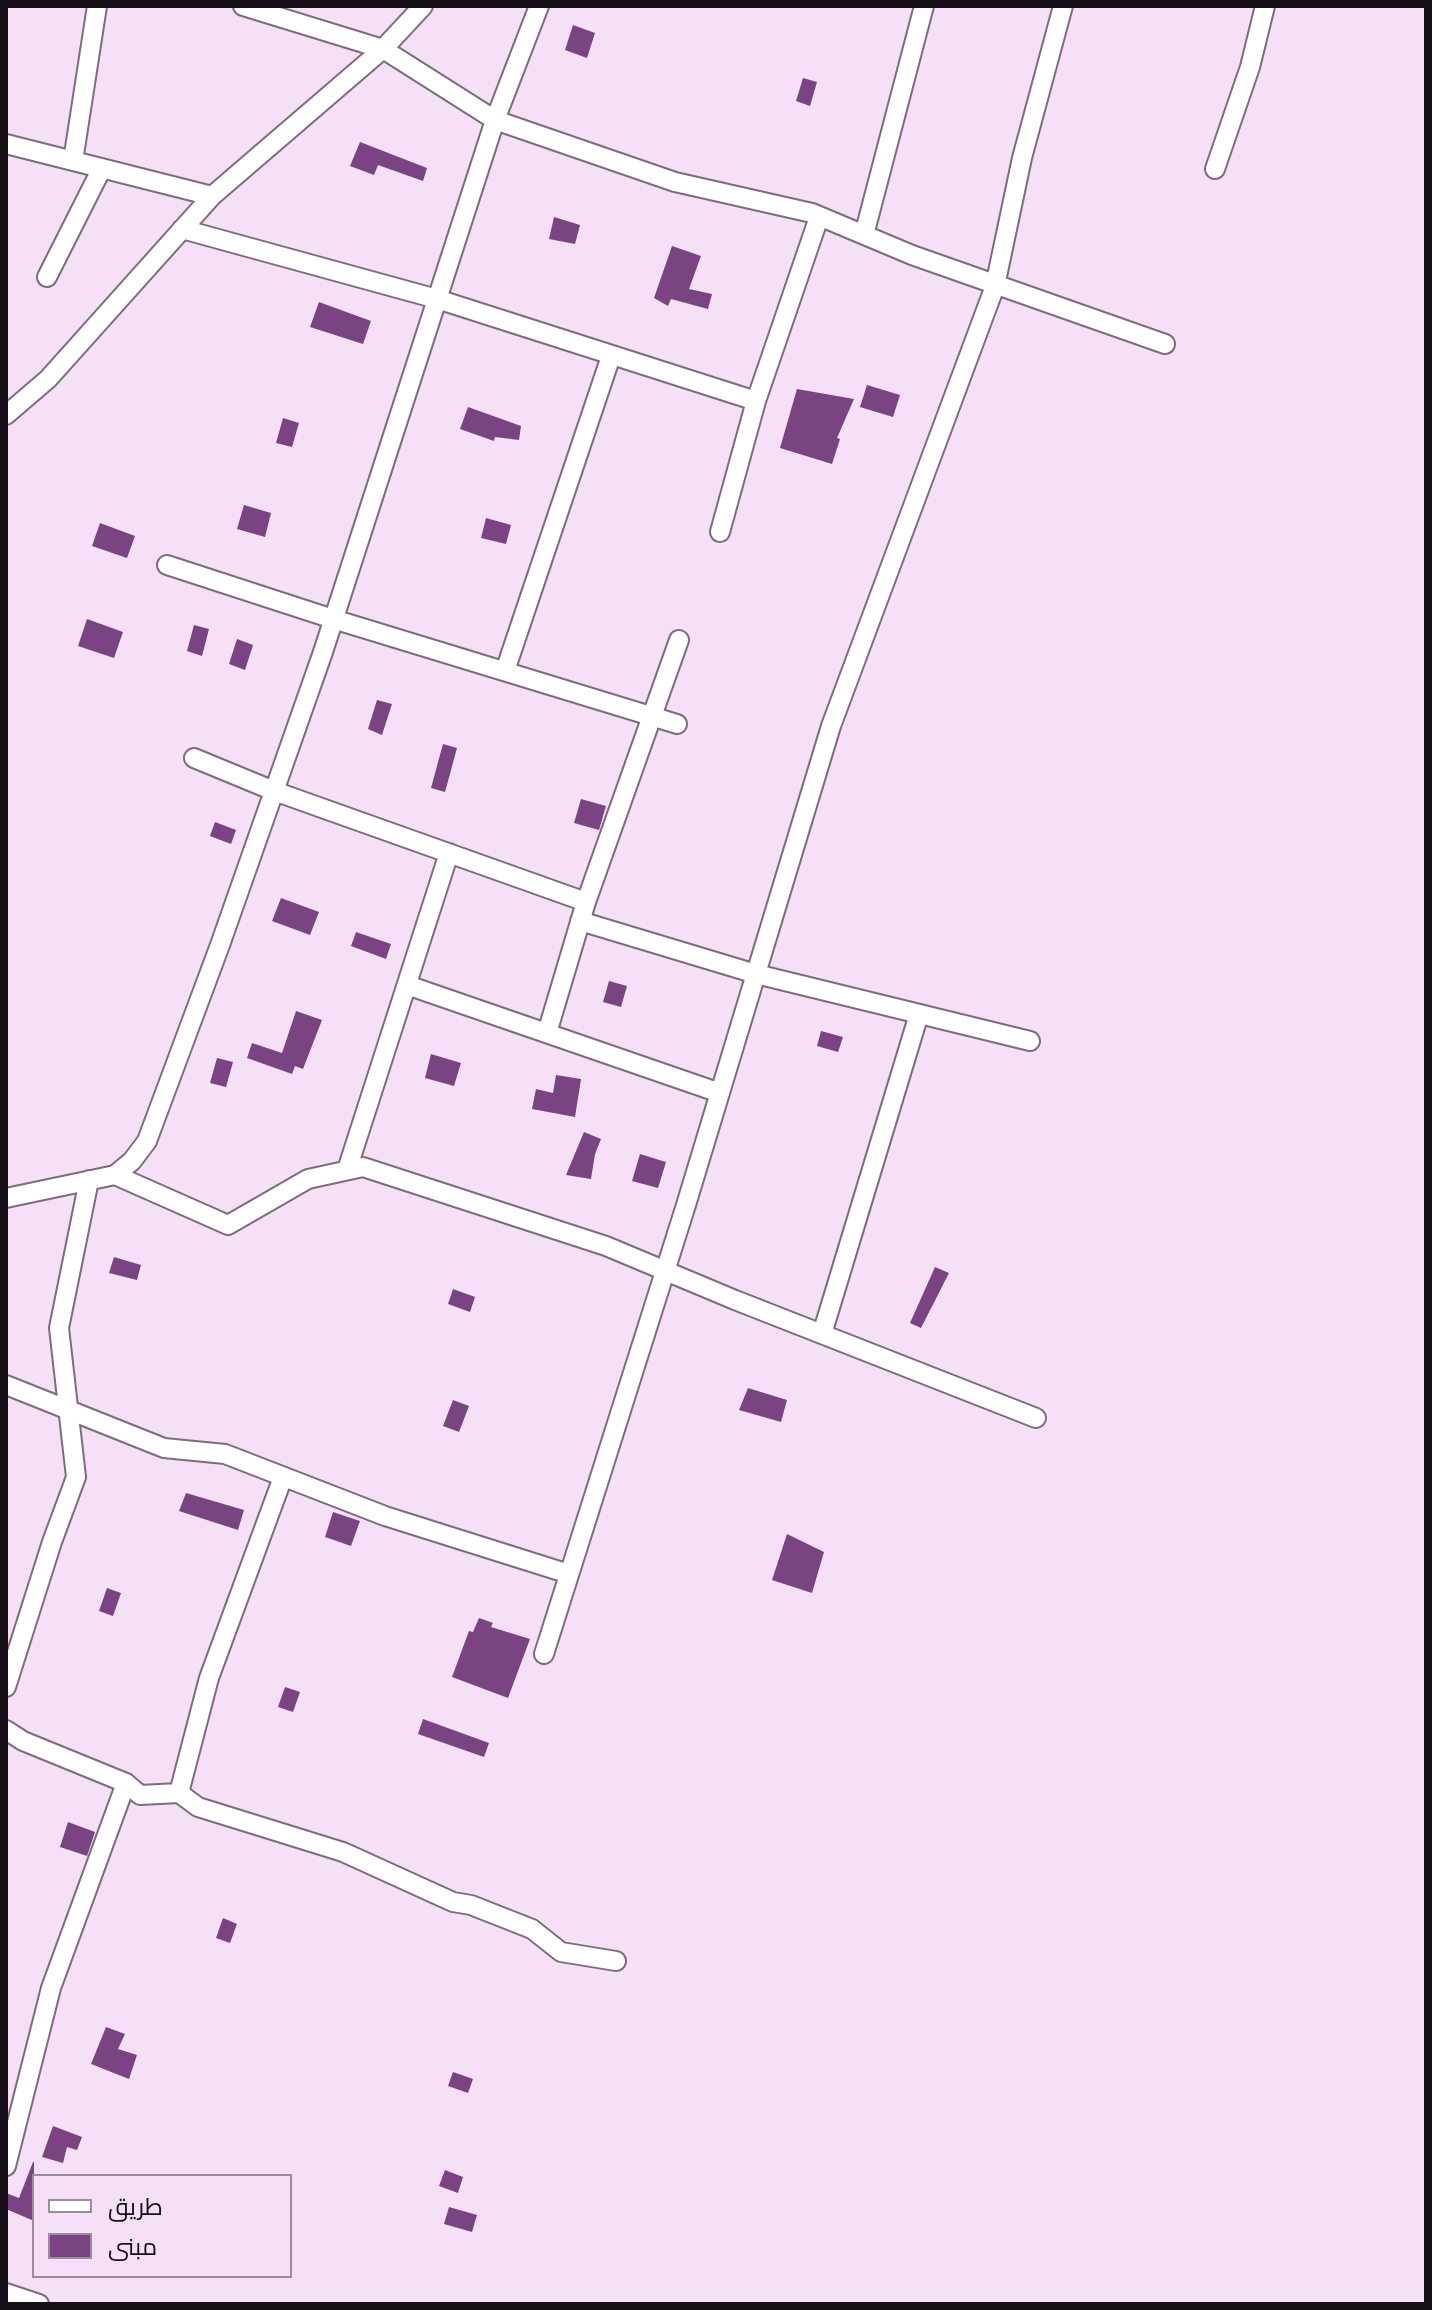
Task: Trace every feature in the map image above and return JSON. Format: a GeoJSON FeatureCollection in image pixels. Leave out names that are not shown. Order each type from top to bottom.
{"type":"FeatureCollection","features":[{"type":"Feature","properties":{"kind":"street"},"geometry":{"type":"LineString","coordinates":[[73,161],[97,6]]}},
{"type":"Feature","properties":{"kind":"street"},"geometry":{"type":"LineString","coordinates":[[243,6],[383,49],[495,120],[675,182],[819,217],[995,286],[1165,344]]}},
{"type":"Feature","properties":{"kind":"street"},"geometry":{"type":"LineString","coordinates":[[6,415],[48,379],[212,196],[383,49],[423,6]]}},
{"type":"Feature","properties":{"kind":"street"},"geometry":{"type":"LineString","coordinates":[[6,1198],[115,1175],[132,1161],[147,1141],[274,791],[495,120],[539,6]]}},
{"type":"Feature","properties":{"kind":"street"},"geometry":{"type":"LineString","coordinates":[[864,235],[924,6]]}},
{"type":"Feature","properties":{"kind":"street"},"geometry":{"type":"LineString","coordinates":[[544,1654],[665,1271],[831,726],[995,286],[1022,158],[1063,6]]}},
{"type":"Feature","properties":{"kind":"street"},"geometry":{"type":"LineString","coordinates":[[1215,169],[1250,67],[1265,6]]}},
{"type":"Feature","properties":{"kind":"street"},"geometry":{"type":"LineString","coordinates":[[6,144],[212,196]]}},
{"type":"Feature","properties":{"kind":"street"},"geometry":{"type":"LineString","coordinates":[[47,277],[102,168]]}},
{"type":"Feature","properties":{"kind":"street"},"geometry":{"type":"LineString","coordinates":[[720,532],[756,401],[819,217]]}},
{"type":"Feature","properties":{"kind":"street"},"geometry":{"type":"LineString","coordinates":[[182,229],[437,299],[756,401]]}},
{"type":"Feature","properties":{"kind":"street"},"geometry":{"type":"LineString","coordinates":[[505,671],[611,356]]}},
{"type":"Feature","properties":{"kind":"street"},"geometry":{"type":"LineString","coordinates":[[167,565],[677,724]]}},
{"type":"Feature","properties":{"kind":"street"},"geometry":{"type":"LineString","coordinates":[[547,1033],[586,902],[679,640]]}},
{"type":"Feature","properties":{"kind":"street"},"geometry":{"type":"LineString","coordinates":[[194,758],[274,791],[586,902]]}},
{"type":"Feature","properties":{"kind":"street"},"geometry":{"type":"LineString","coordinates":[[347,1170],[449,853]]}},
{"type":"Feature","properties":{"kind":"street"},"geometry":{"type":"LineString","coordinates":[[580,921],[756,974],[1030,1041]]}},
{"type":"Feature","properties":{"kind":"street"},"geometry":{"type":"LineString","coordinates":[[407,985],[720,1093]]}},
{"type":"Feature","properties":{"kind":"street"},"geometry":{"type":"LineString","coordinates":[[822,1334],[919,1014]]}},
{"type":"Feature","properties":{"kind":"street"},"geometry":{"type":"LineString","coordinates":[[115,1175],[228,1225],[308,1179],[363,1167],[606,1246],[1036,1418]]}},
{"type":"Feature","properties":{"kind":"street"},"geometry":{"type":"LineString","coordinates":[[6,1687],[76,1477],[59,1328],[89,1180]]}},
{"type":"Feature","properties":{"kind":"street"},"geometry":{"type":"LineString","coordinates":[[6,1385],[164,1448],[225,1454],[385,1516],[569,1574]]}},
{"type":"Feature","properties":{"kind":"street"},"geometry":{"type":"LineString","coordinates":[[179,1793],[209,1678],[283,1477]]}},
{"type":"Feature","properties":{"kind":"street"},"geometry":{"type":"LineString","coordinates":[[6,1730],[23,1741],[126,1783],[140,1795],[179,1793],[198,1807],[343,1852],[453,1902],[471,1905],[532,1929],[561,1952],[616,1961]]}},
{"type":"Feature","properties":{"kind":"street"},"geometry":{"type":"LineString","coordinates":[[7,2158],[51,1988],[126,1783]]}},
{"type":"Feature","properties":{"kind":"street"},"geometry":{"type":"LineString","coordinates":[[6,2293],[39,2304]]}},
{"type":"Feature","properties":{"kind":"building"},"geometry":{"type":"Polygon","coordinates":[[[573,25],[595,33],[587,58],[565,50],[573,25]]]}},
{"type":"Feature","properties":{"kind":"building"},"geometry":{"type":"Polygon","coordinates":[[[803,78],[817,82],[810,106],[796,101],[803,78]]]}},
{"type":"Feature","properties":{"kind":"building"},"geometry":{"type":"Polygon","coordinates":[[[360,142],[427,168],[423,181],[378,165],[374,175],[350,166],[360,142]]]}},
{"type":"Feature","properties":{"kind":"building"},"geometry":{"type":"Polygon","coordinates":[[[554,217],[580,225],[575,244],[549,239],[554,217]]]}},
{"type":"Feature","properties":{"kind":"building"},"geometry":{"type":"Polygon","coordinates":[[[672,246],[701,256],[689,289],[712,294],[708,309],[671,299],[668,306],[654,298],[672,246]]]}},
{"type":"Feature","properties":{"kind":"building"},"geometry":{"type":"Polygon","coordinates":[[[319,302],[371,321],[363,344],[310,327],[319,302]]]}},
{"type":"Feature","properties":{"kind":"building"},"geometry":{"type":"Polygon","coordinates":[[[867,385],[900,395],[893,417],[860,407],[867,385]]]}},
{"type":"Feature","properties":{"kind":"building"},"geometry":{"type":"Polygon","coordinates":[[[797,389],[854,399],[837,438],[840,439],[832,464],[780,448],[797,389]]]}},
{"type":"Feature","properties":{"kind":"building"},"geometry":{"type":"Polygon","coordinates":[[[468,407],[521,426],[519,440],[495,437],[494,441],[460,429],[468,407]]]}},
{"type":"Feature","properties":{"kind":"building"},"geometry":{"type":"Polygon","coordinates":[[[283,418],[299,423],[292,447],[276,443],[283,418]]]}},
{"type":"Feature","properties":{"kind":"building"},"geometry":{"type":"Polygon","coordinates":[[[244,505],[271,513],[265,537],[237,529],[244,505]]]}},
{"type":"Feature","properties":{"kind":"building"},"geometry":{"type":"Polygon","coordinates":[[[486,518],[511,525],[506,544],[481,538],[486,518]]]}},
{"type":"Feature","properties":{"kind":"building"},"geometry":{"type":"Polygon","coordinates":[[[100,523],[135,536],[127,558],[92,546],[100,523]]]}},
{"type":"Feature","properties":{"kind":"building"},"geometry":{"type":"Polygon","coordinates":[[[87,619],[123,632],[114,658],[78,646],[87,619]]]}},
{"type":"Feature","properties":{"kind":"building"},"geometry":{"type":"Polygon","coordinates":[[[194,625],[209,629],[202,656],[187,651],[194,625]]]}},
{"type":"Feature","properties":{"kind":"building"},"geometry":{"type":"Polygon","coordinates":[[[237,639],[253,645],[245,670],[229,664],[237,639]]]}},
{"type":"Feature","properties":{"kind":"building"},"geometry":{"type":"Polygon","coordinates":[[[377,700],[392,704],[382,735],[368,729],[377,700]]]}},
{"type":"Feature","properties":{"kind":"building"},"geometry":{"type":"Polygon","coordinates":[[[443,744],[457,748],[445,792],[431,788],[443,744]]]}},
{"type":"Feature","properties":{"kind":"building"},"geometry":{"type":"Polygon","coordinates":[[[581,799],[606,806],[599,830],[574,823],[581,799]]]}},
{"type":"Feature","properties":{"kind":"building"},"geometry":{"type":"Polygon","coordinates":[[[215,822],[236,830],[231,844],[210,836],[215,822]]]}},
{"type":"Feature","properties":{"kind":"building"},"geometry":{"type":"Polygon","coordinates":[[[281,898],[319,912],[310,935],[272,921],[281,898]]]}},
{"type":"Feature","properties":{"kind":"building"},"geometry":{"type":"Polygon","coordinates":[[[356,932],[391,944],[386,959],[351,946],[356,932]]]}},
{"type":"Feature","properties":{"kind":"building"},"geometry":{"type":"Polygon","coordinates":[[[609,981],[627,986],[621,1007],[603,1002],[609,981]]]}},
{"type":"Feature","properties":{"kind":"building"},"geometry":{"type":"Polygon","coordinates":[[[296,1011],[322,1020],[303,1069],[295,1066],[292,1074],[247,1058],[252,1043],[282,1053],[296,1011]]]}},
{"type":"Feature","properties":{"kind":"building"},"geometry":{"type":"Polygon","coordinates":[[[821,1031],[843,1037],[838,1052],[817,1046],[821,1031]]]}},
{"type":"Feature","properties":{"kind":"building"},"geometry":{"type":"Polygon","coordinates":[[[431,1054],[461,1063],[454,1086],[425,1078],[431,1054]]]}},
{"type":"Feature","properties":{"kind":"building"},"geometry":{"type":"Polygon","coordinates":[[[217,1058],[233,1062],[226,1087],[210,1083],[217,1058]]]}},
{"type":"Feature","properties":{"kind":"building"},"geometry":{"type":"Polygon","coordinates":[[[556,1075],[581,1079],[575,1117],[532,1109],[536,1089],[553,1093],[556,1075]]]}},
{"type":"Feature","properties":{"kind":"building"},"geometry":{"type":"Polygon","coordinates":[[[584,1132],[601,1139],[591,1179],[566,1175],[584,1132]]]}},
{"type":"Feature","properties":{"kind":"building"},"geometry":{"type":"Polygon","coordinates":[[[640,1154],[666,1162],[658,1188],[632,1181],[640,1154]]]}},
{"type":"Feature","properties":{"kind":"building"},"geometry":{"type":"Polygon","coordinates":[[[114,1257],[141,1265],[137,1280],[109,1273],[114,1257]]]}},
{"type":"Feature","properties":{"kind":"building"},"geometry":{"type":"Polygon","coordinates":[[[935,1267],[949,1273],[921,1328],[910,1323],[935,1267]]]}},
{"type":"Feature","properties":{"kind":"building"},"geometry":{"type":"Polygon","coordinates":[[[453,1289],[475,1297],[470,1312],[448,1304],[453,1289]]]}},
{"type":"Feature","properties":{"kind":"building"},"geometry":{"type":"Polygon","coordinates":[[[748,1388],[787,1400],[781,1422],[739,1410],[748,1388]]]}},
{"type":"Feature","properties":{"kind":"building"},"geometry":{"type":"Polygon","coordinates":[[[453,1400],[469,1406],[459,1432],[443,1426],[453,1400]]]}},
{"type":"Feature","properties":{"kind":"building"},"geometry":{"type":"Polygon","coordinates":[[[186,1493],[244,1510],[238,1530],[179,1511],[186,1493]]]}},
{"type":"Feature","properties":{"kind":"building"},"geometry":{"type":"Polygon","coordinates":[[[333,1512],[360,1521],[351,1546],[325,1537],[333,1512]]]}},
{"type":"Feature","properties":{"kind":"building"},"geometry":{"type":"Polygon","coordinates":[[[787,1534],[824,1552],[812,1593],[772,1580],[787,1534]]]}},
{"type":"Feature","properties":{"kind":"building"},"geometry":{"type":"Polygon","coordinates":[[[107,1588],[121,1593],[113,1616],[99,1611],[107,1588]]]}},
{"type":"Feature","properties":{"kind":"building"},"geometry":{"type":"Polygon","coordinates":[[[479,1618],[493,1623],[491,1627],[530,1639],[508,1698],[452,1677],[469,1631],[473,1632],[479,1618]]]}},
{"type":"Feature","properties":{"kind":"building"},"geometry":{"type":"Polygon","coordinates":[[[285,1687],[300,1692],[293,1712],[278,1707],[285,1687]]]}},
{"type":"Feature","properties":{"kind":"building"},"geometry":{"type":"Polygon","coordinates":[[[423,1719],[489,1743],[484,1757],[418,1734],[423,1719]]]}},
{"type":"Feature","properties":{"kind":"building"},"geometry":{"type":"Polygon","coordinates":[[[68,1822],[95,1832],[87,1856],[60,1847],[68,1822]]]}},
{"type":"Feature","properties":{"kind":"building"},"geometry":{"type":"Polygon","coordinates":[[[223,1918],[237,1924],[230,1943],[216,1938],[223,1918]]]}},
{"type":"Feature","properties":{"kind":"building"},"geometry":{"type":"Polygon","coordinates":[[[106,2027],[125,2034],[118,2049],[137,2055],[129,2079],[91,2064],[106,2027]]]}},
{"type":"Feature","properties":{"kind":"building"},"geometry":{"type":"Polygon","coordinates":[[[453,2072],[473,2079],[468,2093],[448,2086],[453,2072]]]}},
{"type":"Feature","properties":{"kind":"building"},"geometry":{"type":"Polygon","coordinates":[[[53,2126],[82,2137],[77,2150],[67,2147],[63,2163],[42,2157],[53,2126]]]}},
{"type":"Feature","properties":{"kind":"building"},"geometry":{"type":"Polygon","coordinates":[[[34,2162],[32,2220],[6,2209],[6,2193],[19,2198],[34,2162]]]}},
{"type":"Feature","properties":{"kind":"building"},"geometry":{"type":"Polygon","coordinates":[[[445,2170],[463,2177],[458,2193],[439,2186],[445,2170]]]}},
{"type":"Feature","properties":{"kind":"building"},"geometry":{"type":"Polygon","coordinates":[[[449,2207],[477,2215],[472,2232],[444,2224],[449,2207]]]}}]}
